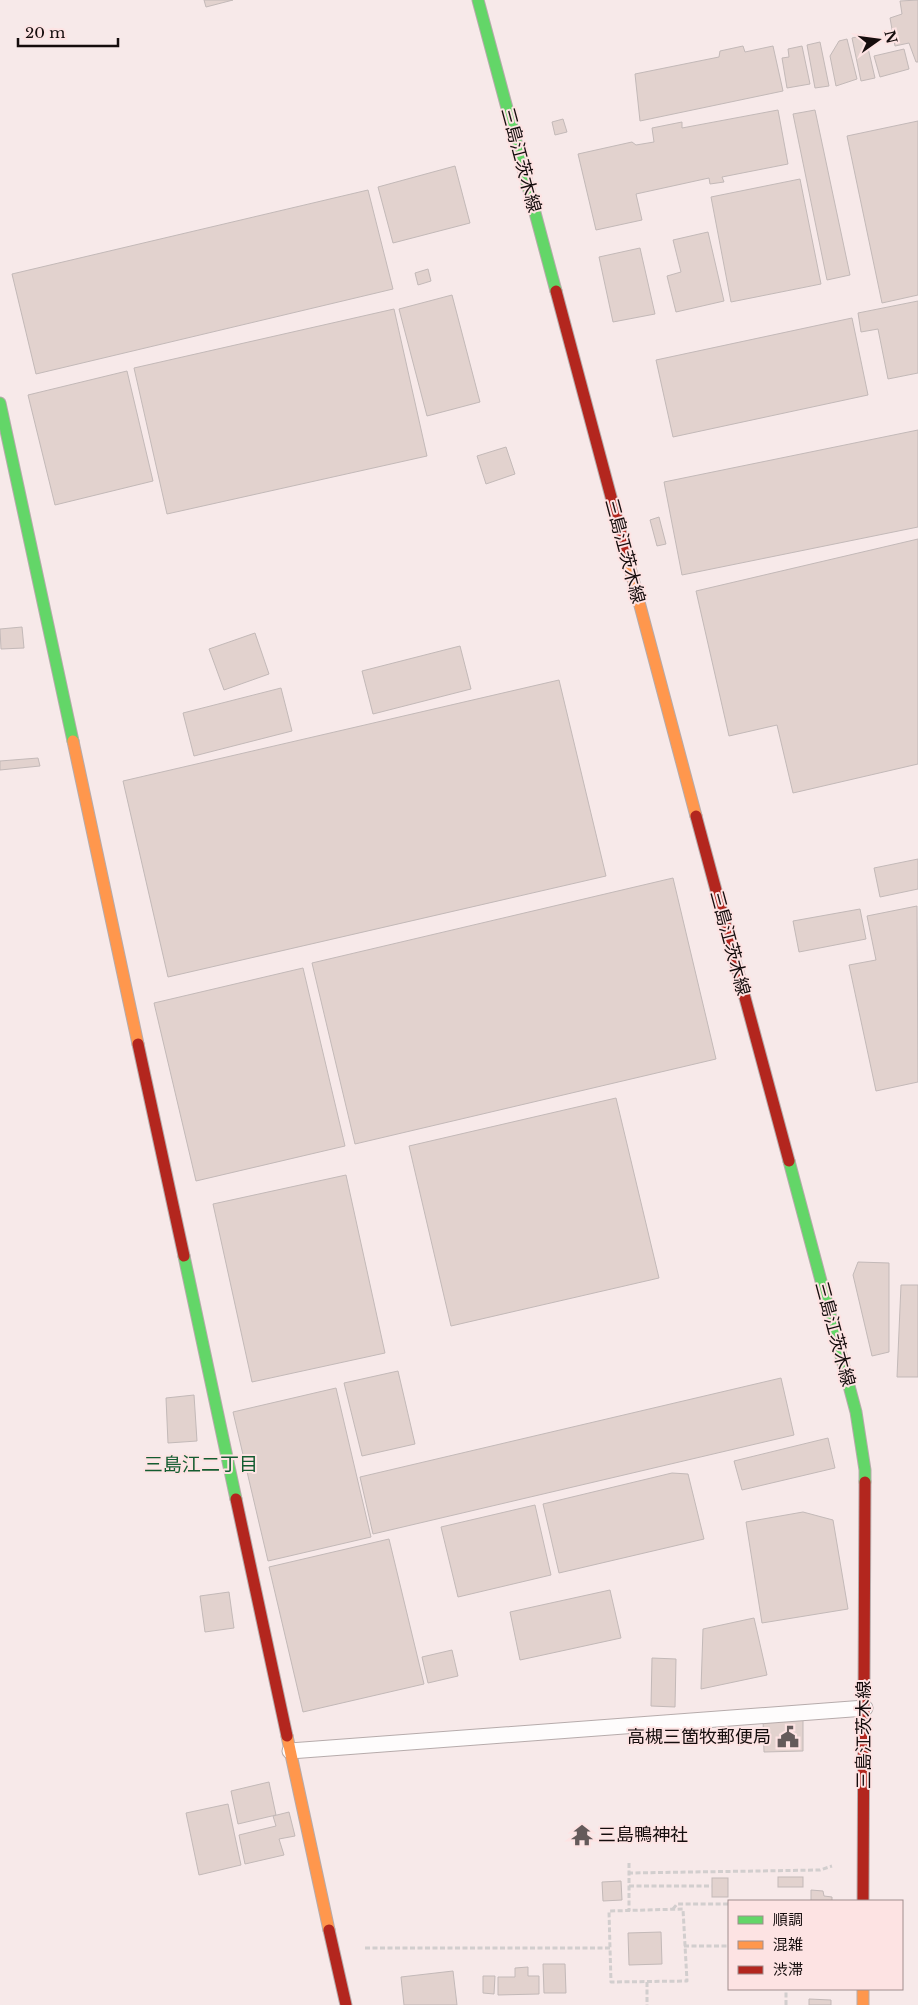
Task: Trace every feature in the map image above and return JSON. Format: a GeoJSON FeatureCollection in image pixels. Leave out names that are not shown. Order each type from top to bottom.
{"type":"FeatureCollection","features":[{"type":"Feature","properties":{"kind":"main road","name":"三島江茨木線"},"geometry":{"type":"LineString","coordinates":[[478,0],[856,1412],[865,1470],[863,1900]]}},
{"type":"Feature","properties":{"kind":"main road"},"geometry":{"type":"LineString","coordinates":[[0,403],[346,2005]]}},
{"type":"Feature","properties":{"kind":"main road"},"geometry":{"type":"LineString","coordinates":[[863,1990],[863,2005]]}},
{"type":"Feature","properties":{"kind":"lane"},"geometry":{"type":"LineString","coordinates":[[290,1751],[865,1708]]}},
{"type":"Feature","properties":{"kind":"path"},"geometry":{"type":"LineString","coordinates":[[628,1873],[820,1870],[864,1855]]}},
{"type":"Feature","properties":{"kind":"path"},"geometry":{"type":"LineString","coordinates":[[629,1863],[629,1911]]}},
{"type":"Feature","properties":{"kind":"path"},"geometry":{"type":"LineString","coordinates":[[629,1886],[712,1886]]}},
{"type":"Feature","properties":{"kind":"path"},"geometry":{"type":"LineString","coordinates":[[672,1910],[677,1904],[728,1904]]}},
{"type":"Feature","properties":{"kind":"path"},"geometry":{"type":"LineString","coordinates":[[683,1909],[687,1981],[611,1982],[609,1911],[672,1910],[683,1909]]}},
{"type":"Feature","properties":{"kind":"path"},"geometry":{"type":"LineString","coordinates":[[333,1939],[360,1948],[610,1948]]}},
{"type":"Feature","properties":{"kind":"path"},"geometry":{"type":"LineString","coordinates":[[684,1946],[728,1946]]}},
{"type":"Feature","properties":{"kind":"path"},"geometry":{"type":"LineString","coordinates":[[647,1982],[648,2005]]}},
{"type":"Feature","properties":{"kind":"path"},"geometry":{"type":"LineString","coordinates":[[786,1990],[786,2005]]}},
{"type":"Feature","properties":{"kind":"building"},"geometry":{"type":"Polygon","coordinates":[[[204,0],[233,0],[206,7],[204,0]]]}},
{"type":"Feature","properties":{"kind":"building"},"geometry":{"type":"Polygon","coordinates":[[[918,0],[918,62],[916,62],[909,43],[895,46],[890,18],[902,14],[900,1],[918,0]]]}},
{"type":"Feature","properties":{"kind":"building"},"geometry":{"type":"Polygon","coordinates":[[[865,35],[875,78],[861,81],[852,38],[865,35]]]}},
{"type":"Feature","properties":{"kind":"building"},"geometry":{"type":"Polygon","coordinates":[[[847,39],[857,79],[836,86],[830,56],[839,41],[847,39]]]}},
{"type":"Feature","properties":{"kind":"building"},"geometry":{"type":"Polygon","coordinates":[[[820,42],[829,86],[815,88],[807,45],[820,42]]]}},
{"type":"Feature","properties":{"kind":"building"},"geometry":{"type":"Polygon","coordinates":[[[743,46],[745,52],[773,46],[783,91],[640,121],[635,74],[719,57],[720,51],[743,46]]]}},
{"type":"Feature","properties":{"kind":"building"},"geometry":{"type":"Polygon","coordinates":[[[802,46],[810,84],[787,88],[782,58],[789,57],[788,49],[802,46]]]}},
{"type":"Feature","properties":{"kind":"building"},"geometry":{"type":"Polygon","coordinates":[[[904,49],[909,69],[880,77],[874,56],[904,49]]]}},
{"type":"Feature","properties":{"kind":"building"},"geometry":{"type":"Polygon","coordinates":[[[778,110],[788,164],[722,177],[724,182],[710,184],[709,178],[636,194],[642,220],[596,230],[578,154],[632,142],[636,145],[654,142],[652,128],[682,122],[682,128],[778,110]]]}},
{"type":"Feature","properties":{"kind":"building"},"geometry":{"type":"Polygon","coordinates":[[[815,110],[850,275],[827,280],[793,114],[815,110]]]}},
{"type":"Feature","properties":{"kind":"building"},"geometry":{"type":"Polygon","coordinates":[[[563,119],[567,132],[555,135],[552,122],[563,119]]]}},
{"type":"Feature","properties":{"kind":"building"},"geometry":{"type":"Polygon","coordinates":[[[918,121],[918,295],[882,303],[847,136],[918,121]]]}},
{"type":"Feature","properties":{"kind":"building"},"geometry":{"type":"Polygon","coordinates":[[[455,166],[470,223],[393,243],[378,187],[455,166]]]}},
{"type":"Feature","properties":{"kind":"building"},"geometry":{"type":"Polygon","coordinates":[[[800,179],[821,284],[731,302],[711,197],[800,179]]]}},
{"type":"Feature","properties":{"kind":"building"},"geometry":{"type":"Polygon","coordinates":[[[368,190],[393,289],[36,374],[12,274],[368,190]]]}},
{"type":"Feature","properties":{"kind":"building"},"geometry":{"type":"Polygon","coordinates":[[[708,232],[724,301],[676,312],[667,276],[681,272],[673,240],[708,232]]]}},
{"type":"Feature","properties":{"kind":"building"},"geometry":{"type":"Polygon","coordinates":[[[640,248],[655,314],[613,322],[599,257],[640,248]]]}},
{"type":"Feature","properties":{"kind":"building"},"geometry":{"type":"Polygon","coordinates":[[[428,269],[431,281],[418,285],[415,273],[428,269]]]}},
{"type":"Feature","properties":{"kind":"building"},"geometry":{"type":"Polygon","coordinates":[[[452,295],[480,402],[427,416],[399,309],[452,295]]]}},
{"type":"Feature","properties":{"kind":"building"},"geometry":{"type":"Polygon","coordinates":[[[918,301],[918,373],[888,379],[878,329],[861,332],[858,313],[918,301]]]}},
{"type":"Feature","properties":{"kind":"building"},"geometry":{"type":"Polygon","coordinates":[[[394,309],[427,456],[167,514],[134,368],[394,309]]]}},
{"type":"Feature","properties":{"kind":"building"},"geometry":{"type":"Polygon","coordinates":[[[852,318],[868,395],[673,437],[656,360],[852,318]]]}},
{"type":"Feature","properties":{"kind":"building"},"geometry":{"type":"Polygon","coordinates":[[[127,371],[153,481],[55,505],[28,395],[127,371]]]}},
{"type":"Feature","properties":{"kind":"building"},"geometry":{"type":"Polygon","coordinates":[[[918,430],[918,527],[682,575],[664,482],[918,430]]]}},
{"type":"Feature","properties":{"kind":"building"},"geometry":{"type":"Polygon","coordinates":[[[506,447],[515,474],[486,484],[477,456],[506,447]]]}},
{"type":"Feature","properties":{"kind":"building"},"geometry":{"type":"Polygon","coordinates":[[[659,517],[666,544],[657,546],[650,520],[659,517]]]}},
{"type":"Feature","properties":{"kind":"building"},"geometry":{"type":"Polygon","coordinates":[[[918,539],[918,764],[793,793],[777,725],[729,736],[696,591],[918,539]]]}},
{"type":"Feature","properties":{"kind":"building"},"geometry":{"type":"Polygon","coordinates":[[[22,627],[24,648],[1,649],[0,629],[22,627]]]}},
{"type":"Feature","properties":{"kind":"building"},"geometry":{"type":"Polygon","coordinates":[[[255,633],[269,674],[224,690],[209,649],[255,633]]]}},
{"type":"Feature","properties":{"kind":"building"},"geometry":{"type":"Polygon","coordinates":[[[460,646],[471,689],[373,714],[362,671],[460,646]]]}},
{"type":"Feature","properties":{"kind":"building"},"geometry":{"type":"Polygon","coordinates":[[[559,680],[606,876],[168,977],[123,781],[559,680]]]}},
{"type":"Feature","properties":{"kind":"building"},"geometry":{"type":"Polygon","coordinates":[[[281,688],[292,731],[194,756],[183,713],[281,688]]]}},
{"type":"Feature","properties":{"kind":"building"},"geometry":{"type":"Polygon","coordinates":[[[38,758],[40,766],[0,770],[0,761],[38,758]]]}},
{"type":"Feature","properties":{"kind":"building"},"geometry":{"type":"Polygon","coordinates":[[[918,859],[918,889],[880,897],[874,868],[918,859]]]}},
{"type":"Feature","properties":{"kind":"building"},"geometry":{"type":"Polygon","coordinates":[[[673,878],[716,1059],[355,1144],[312,963],[673,878]]]}},
{"type":"Feature","properties":{"kind":"building"},"geometry":{"type":"Polygon","coordinates":[[[917,906],[918,1082],[876,1091],[849,965],[876,960],[867,916],[917,906]]]}},
{"type":"Feature","properties":{"kind":"building"},"geometry":{"type":"Polygon","coordinates":[[[860,909],[866,939],[799,952],[793,921],[860,909]]]}},
{"type":"Feature","properties":{"kind":"building"},"geometry":{"type":"Polygon","coordinates":[[[303,968],[345,1146],[196,1181],[154,1003],[303,968]]]}},
{"type":"Feature","properties":{"kind":"building"},"geometry":{"type":"Polygon","coordinates":[[[616,1098],[659,1278],[451,1326],[409,1146],[616,1098]]]}},
{"type":"Feature","properties":{"kind":"building"},"geometry":{"type":"Polygon","coordinates":[[[346,1175],[385,1353],[252,1382],[213,1204],[346,1175]]]}},
{"type":"Feature","properties":{"kind":"building"},"geometry":{"type":"Polygon","coordinates":[[[858,1262],[889,1263],[889,1352],[872,1356],[853,1275],[858,1262]]]}},
{"type":"Feature","properties":{"kind":"building"},"geometry":{"type":"Polygon","coordinates":[[[901,1285],[918,1285],[918,1377],[897,1377],[901,1285]]]}},
{"type":"Feature","properties":{"kind":"building"},"geometry":{"type":"Polygon","coordinates":[[[398,1371],[415,1444],[362,1456],[344,1383],[398,1371]]]}},
{"type":"Feature","properties":{"kind":"building"},"geometry":{"type":"Polygon","coordinates":[[[781,1378],[794,1435],[373,1534],[360,1477],[781,1378]]]}},
{"type":"Feature","properties":{"kind":"building"},"geometry":{"type":"Polygon","coordinates":[[[336,1388],[371,1537],[268,1561],[233,1412],[336,1388]]]}},
{"type":"Feature","properties":{"kind":"building"},"geometry":{"type":"Polygon","coordinates":[[[194,1395],[197,1441],[168,1443],[166,1398],[194,1395]]]}},
{"type":"Feature","properties":{"kind":"building"},"geometry":{"type":"Polygon","coordinates":[[[828,1438],[835,1468],[742,1490],[734,1461],[828,1438]]]}},
{"type":"Feature","properties":{"kind":"building"},"geometry":{"type":"Polygon","coordinates":[[[672,1473],[688,1474],[704,1539],[559,1573],[543,1504],[672,1473]]]}},
{"type":"Feature","properties":{"kind":"building"},"geometry":{"type":"Polygon","coordinates":[[[535,1505],[551,1575],[458,1597],[441,1527],[535,1505]]]}},
{"type":"Feature","properties":{"kind":"building"},"geometry":{"type":"Polygon","coordinates":[[[803,1512],[833,1520],[848,1609],[762,1623],[746,1522],[803,1512]]]}},
{"type":"Feature","properties":{"kind":"building"},"geometry":{"type":"Polygon","coordinates":[[[389,1539],[424,1684],[303,1712],[269,1567],[389,1539]]]}},
{"type":"Feature","properties":{"kind":"building"},"geometry":{"type":"Polygon","coordinates":[[[610,1590],[621,1638],[520,1660],[510,1612],[610,1590]]]}},
{"type":"Feature","properties":{"kind":"building"},"geometry":{"type":"Polygon","coordinates":[[[229,1592],[234,1628],[205,1632],[200,1596],[229,1592]]]}},
{"type":"Feature","properties":{"kind":"building"},"geometry":{"type":"Polygon","coordinates":[[[754,1618],[767,1675],[701,1689],[703,1629],[754,1618]]]}},
{"type":"Feature","properties":{"kind":"building"},"geometry":{"type":"Polygon","coordinates":[[[452,1650],[458,1676],[428,1683],[422,1657],[452,1650]]]}},
{"type":"Feature","properties":{"kind":"building"},"geometry":{"type":"Polygon","coordinates":[[[652,1658],[676,1659],[675,1707],[651,1706],[652,1658]]]}},
{"type":"Feature","properties":{"kind":"building"},"geometry":{"type":"Polygon","coordinates":[[[803,1718],[803,1751],[764,1752],[763,1719],[803,1718]]]}},
{"type":"Feature","properties":{"kind":"building"},"geometry":{"type":"Polygon","coordinates":[[[269,1782],[276,1815],[238,1824],[231,1791],[269,1782]]]}},
{"type":"Feature","properties":{"kind":"building"},"geometry":{"type":"Polygon","coordinates":[[[228,1804],[241,1865],[199,1875],[186,1813],[228,1804]]]}},
{"type":"Feature","properties":{"kind":"building"},"geometry":{"type":"Polygon","coordinates":[[[289,1812],[295,1836],[279,1839],[284,1855],[245,1864],[239,1835],[276,1826],[273,1816],[289,1812]]]}},
{"type":"Feature","properties":{"kind":"building"},"geometry":{"type":"Polygon","coordinates":[[[778,1877],[803,1877],[803,1887],[778,1887],[778,1877]]]}},
{"type":"Feature","properties":{"kind":"building"},"geometry":{"type":"Polygon","coordinates":[[[712,1878],[728,1878],[728,1897],[712,1897],[712,1878]]]}},
{"type":"Feature","properties":{"kind":"building"},"geometry":{"type":"Polygon","coordinates":[[[621,1881],[622,1900],[603,1901],[602,1882],[621,1881]]]}},
{"type":"Feature","properties":{"kind":"building"},"geometry":{"type":"Polygon","coordinates":[[[811,1890],[823,1891],[824,1896],[832,1897],[832,1900],[811,1900],[811,1890]]]}},
{"type":"Feature","properties":{"kind":"building"},"geometry":{"type":"Polygon","coordinates":[[[661,1932],[662,1964],[629,1965],[628,1933],[661,1932]]]}},
{"type":"Feature","properties":{"kind":"building"},"geometry":{"type":"Polygon","coordinates":[[[543,1964],[565,1964],[566,1993],[544,1993],[543,1964]]]}},
{"type":"Feature","properties":{"kind":"building"},"geometry":{"type":"Polygon","coordinates":[[[528,1967],[528,1976],[539,1976],[539,1994],[498,1995],[498,1977],[515,1977],[515,1968],[528,1967]]]}},
{"type":"Feature","properties":{"kind":"building"},"geometry":{"type":"Polygon","coordinates":[[[453,1971],[457,2005],[404,2005],[401,1977],[453,1971]]]}},
{"type":"Feature","properties":{"kind":"building"},"geometry":{"type":"Polygon","coordinates":[[[483,1976],[495,1976],[494,1994],[483,1993],[483,1976]]]}},
{"type":"Feature","properties":{"kind":"building"},"geometry":{"type":"Polygon","coordinates":[[[809,1999],[831,2000],[831,2005],[809,2005],[809,1999]]]}},
{"type":"Feature","properties":{"kind":"traffic: fast"},"geometry":{"type":"LineString","coordinates":[[478,0],[556,291]]}},
{"type":"Feature","properties":{"kind":"traffic: fast"},"geometry":{"type":"LineString","coordinates":[[0,403],[73,741]]}},
{"type":"Feature","properties":{"kind":"traffic: fast"},"geometry":{"type":"LineString","coordinates":[[789,1161],[856,1412],[865,1470],[865,1482]]}},
{"type":"Feature","properties":{"kind":"traffic: fast"},"geometry":{"type":"LineString","coordinates":[[184,1256],[236,1499]]}},
{"type":"Feature","properties":{"kind":"traffic: slow"},"geometry":{"type":"LineString","coordinates":[[626,553],[696,816]]}},
{"type":"Feature","properties":{"kind":"traffic: slow"},"geometry":{"type":"LineString","coordinates":[[73,741],[138,1044]]}},
{"type":"Feature","properties":{"kind":"traffic: slow"},"geometry":{"type":"LineString","coordinates":[[287,1736],[329,1930]]}},
{"type":"Feature","properties":{"kind":"traffic: slow"},"geometry":{"type":"LineString","coordinates":[[863,1990],[863,2005]]}},
{"type":"Feature","properties":{"kind":"traffic: jam"},"geometry":{"type":"LineString","coordinates":[[556,291],[626,553]]}},
{"type":"Feature","properties":{"kind":"traffic: jam"},"geometry":{"type":"LineString","coordinates":[[696,816],[789,1161]]}},
{"type":"Feature","properties":{"kind":"traffic: jam"},"geometry":{"type":"LineString","coordinates":[[138,1044],[184,1256]]}},
{"type":"Feature","properties":{"kind":"traffic: jam"},"geometry":{"type":"LineString","coordinates":[[863,1900],[865,1482]]}},
{"type":"Feature","properties":{"kind":"traffic: jam"},"geometry":{"type":"LineString","coordinates":[[236,1499],[287,1736]]}},
{"type":"Feature","properties":{"kind":"traffic: jam"},"geometry":{"type":"LineString","coordinates":[[329,1930],[346,2005]]}},
{"type":"Feature","properties":{"kind":"place","name":"高槻三箇牧郵便局"},"geometry":{"type":"Point","coordinates":[788,1737]}},
{"type":"Feature","properties":{"kind":"place","name":"三島鴨神社"},"geometry":{"type":"Point","coordinates":[582,1835]}},
{"type":"Feature","properties":{"kind":"district","name":"三島江二丁目"},"geometry":{"type":"Point","coordinates":[201,1464]}}]}
